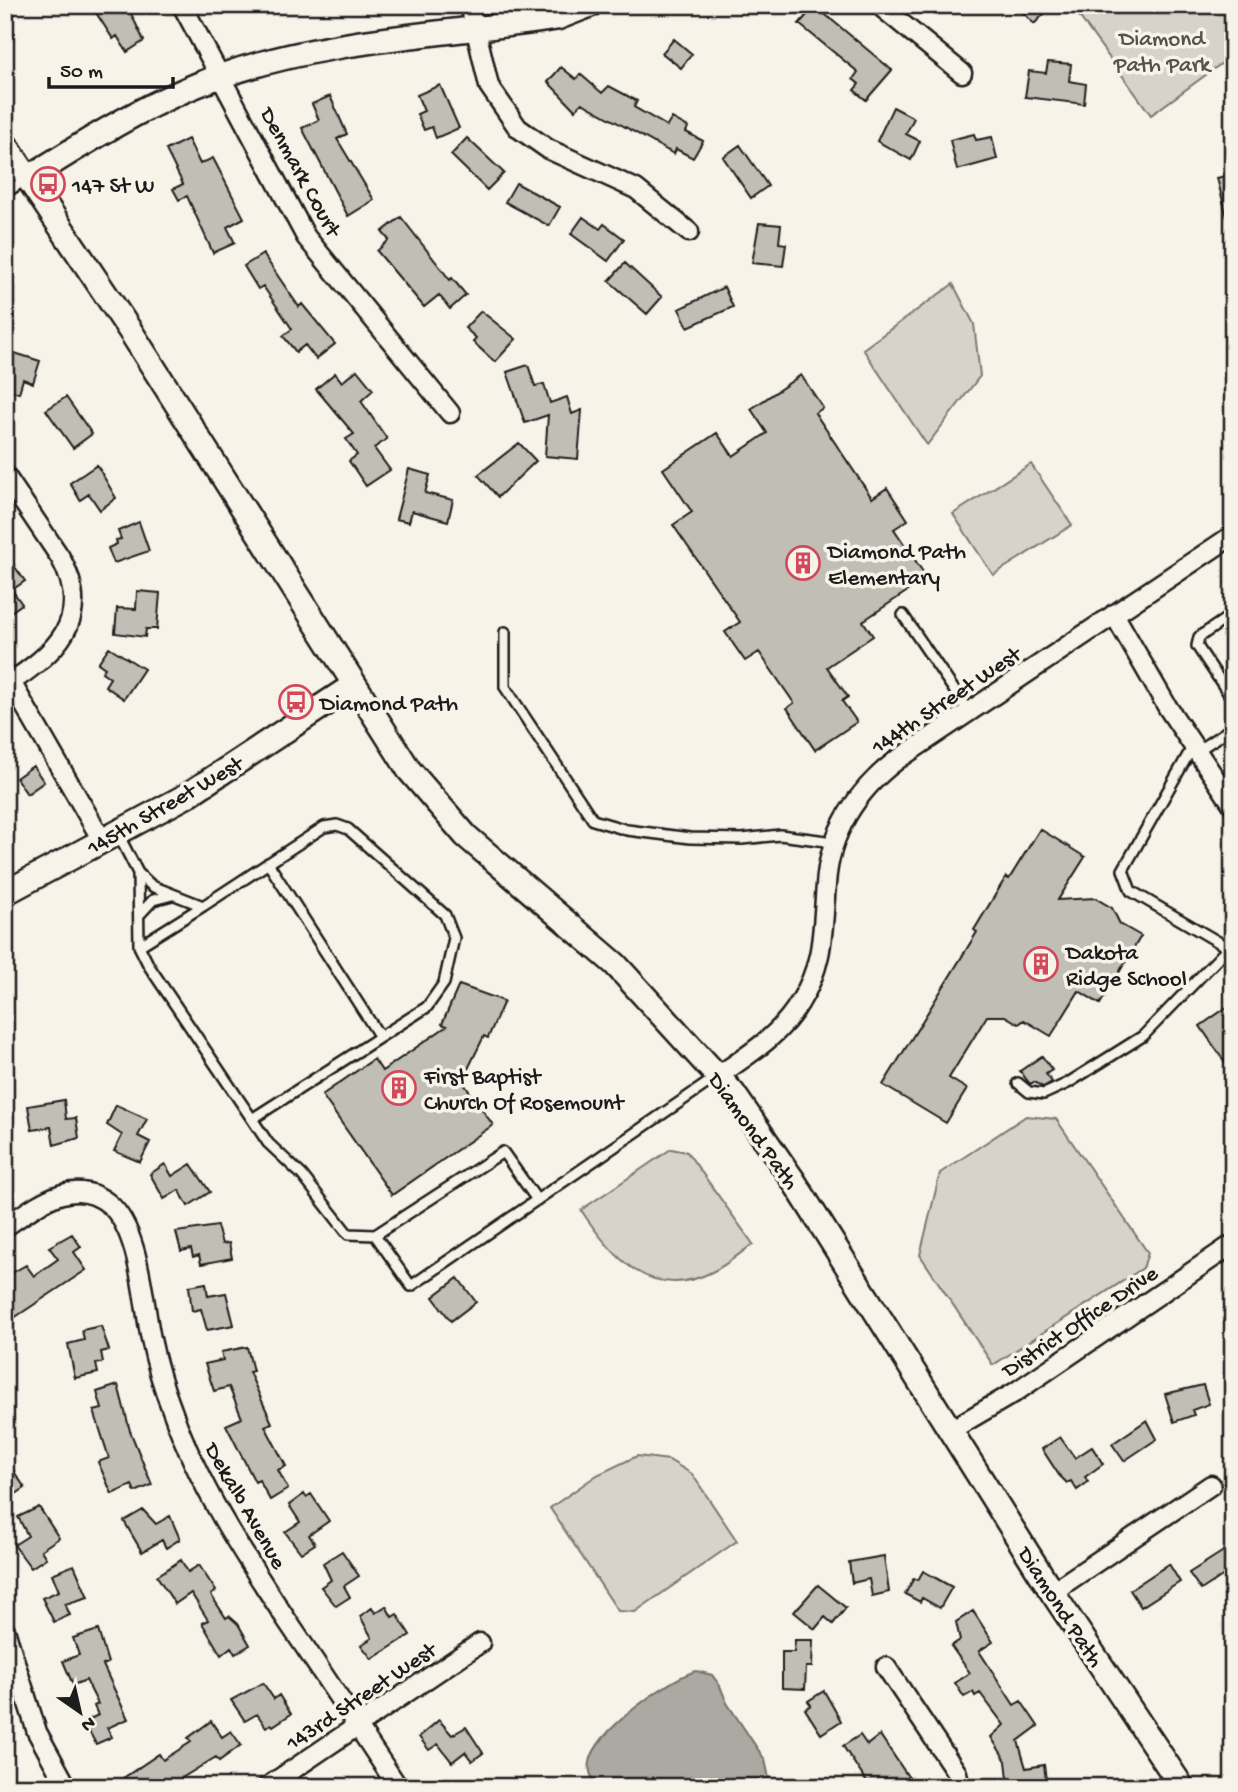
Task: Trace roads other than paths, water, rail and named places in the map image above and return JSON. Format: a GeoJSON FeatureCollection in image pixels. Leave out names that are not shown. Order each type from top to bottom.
{"type":"FeatureCollection","features":[{"type":"Feature","properties":{"kind":"street","name":"Denmark Court"},"geometry":{"type":"LineString","coordinates":[[181,5],[222,76],[306,237],[450,413]]}},
{"type":"Feature","properties":{"kind":"street"},"geometry":{"type":"LineString","coordinates":[[470,5],[489,86],[519,128],[548,149],[636,189],[689,232]]}},
{"type":"Feature","properties":{"kind":"street"},"geometry":{"type":"LineString","coordinates":[[28,178],[147,107],[222,76],[324,49],[557,18],[590,5]]}},
{"type":"Feature","properties":{"kind":"street"},"geometry":{"type":"LineString","coordinates":[[879,5],[962,73]]}},
{"type":"Feature","properties":{"kind":"street","name":"Diamond Path"},"geometry":{"type":"LineString","coordinates":[[5,144],[131,332],[409,770],[466,836],[615,964],[733,1093],[793,1181],[1052,1592],[1182,1787]]}},
{"type":"Feature","properties":{"kind":"street"},"geometry":{"type":"LineString","coordinates":[[5,475],[67,570],[73,599],[68,628],[51,653],[8,684],[109,836]]}},
{"type":"Feature","properties":{"kind":"street","name":"144th Street West"},"geometry":{"type":"LineString","coordinates":[[718,1076],[773,1035],[800,1004],[822,946],[825,884],[834,842],[853,805],[881,772],[1233,535]]}},
{"type":"Feature","properties":{"kind":"street"},"geometry":{"type":"LineString","coordinates":[[1114,614],[1195,749],[1233,805]]}},
{"type":"Feature","properties":{"kind":"street","name":"145th Street West"},"geometry":{"type":"LineString","coordinates":[[5,893],[186,796],[354,685]]}},
{"type":"Feature","properties":{"kind":"street","name":"Dekalb Avenue"},"geometry":{"type":"LineString","coordinates":[[5,1227],[53,1195],[87,1194],[110,1205],[126,1226],[166,1392],[206,1492],[239,1548],[398,1787]]}},
{"type":"Feature","properties":{"kind":"street","name":"District Office Drive"},"geometry":{"type":"LineString","coordinates":[[949,1431],[1014,1393],[1233,1244]]}},
{"type":"Feature","properties":{"kind":"street"},"geometry":{"type":"LineString","coordinates":[[1052,1592],[1211,1485]]}},
{"type":"Feature","properties":{"kind":"street"},"geometry":{"type":"LineString","coordinates":[[5,1630],[37,1732],[67,1787]]}},
{"type":"Feature","properties":{"kind":"street","name":"143rd Street West"},"geometry":{"type":"LineString","coordinates":[[267,1787],[480,1643]]}},
{"type":"Feature","properties":{"kind":"street"},"geometry":{"type":"LineString","coordinates":[[886,1667],[957,1773],[960,1787]]}},
{"type":"Feature","properties":{"kind":"lane"},"geometry":{"type":"LineString","coordinates":[[5,193],[28,178]]}},
{"type":"Feature","properties":{"kind":"lane"},"geometry":{"type":"LineString","coordinates":[[1233,614],[1199,637],[1197,646],[1233,701]]}},
{"type":"Feature","properties":{"kind":"lane"},"geometry":{"type":"LineString","coordinates":[[904,615],[969,712]]}},
{"type":"Feature","properties":{"kind":"lane"},"geometry":{"type":"LineString","coordinates":[[505,632],[505,687],[593,820],[627,830],[690,838],[741,839],[780,835],[834,842]]}},
{"type":"Feature","properties":{"kind":"lane"},"geometry":{"type":"LineString","coordinates":[[1018,1083],[1029,1092],[1044,1094],[1068,1083],[1143,1036],[1230,945],[1132,891],[1123,870],[1195,749],[1233,727]]}},
{"type":"Feature","properties":{"kind":"lane"},"geometry":{"type":"LineString","coordinates":[[139,946],[324,827],[337,825],[348,829],[445,915],[454,938],[444,983],[427,1007],[252,1119]]}},
{"type":"Feature","properties":{"kind":"lane"},"geometry":{"type":"LineString","coordinates":[[109,836],[138,873],[152,886],[203,906]]}},
{"type":"Feature","properties":{"kind":"lane"},"geometry":{"type":"LineString","coordinates":[[268,863],[380,1037]]}},
{"type":"Feature","properties":{"kind":"lane"},"geometry":{"type":"LineString","coordinates":[[138,873],[139,946],[149,966],[268,1143],[302,1175],[348,1234],[375,1235],[503,1152],[537,1200]]}},
{"type":"Feature","properties":{"kind":"lane"},"geometry":{"type":"LineString","coordinates":[[140,914],[153,900],[172,895]]}},
{"type":"Feature","properties":{"kind":"lane"},"geometry":{"type":"LineString","coordinates":[[375,1235],[411,1286],[718,1076]]}},
{"type":"Feature","properties":{"kind":"place","name":"147 St W"},"geometry":{"type":"Point","coordinates":[48,184]}},
{"type":"Feature","properties":{"kind":"place","name":"Diamond Path Elementary"},"geometry":{"type":"Point","coordinates":[803,563]}},
{"type":"Feature","properties":{"kind":"place","name":"Diamond Path"},"geometry":{"type":"Point","coordinates":[296,702]}},
{"type":"Feature","properties":{"kind":"place","name":"Dakota Ridge School"},"geometry":{"type":"Point","coordinates":[1041,964]}},
{"type":"Feature","properties":{"kind":"place","name":"First Baptist Church Of Rosemount"},"geometry":{"type":"Point","coordinates":[399,1088]}},
{"type":"Feature","properties":{"kind":"park label","name":"Diamond Path Park"},"geometry":{"type":"Point","coordinates":[1162,50]}}]}
